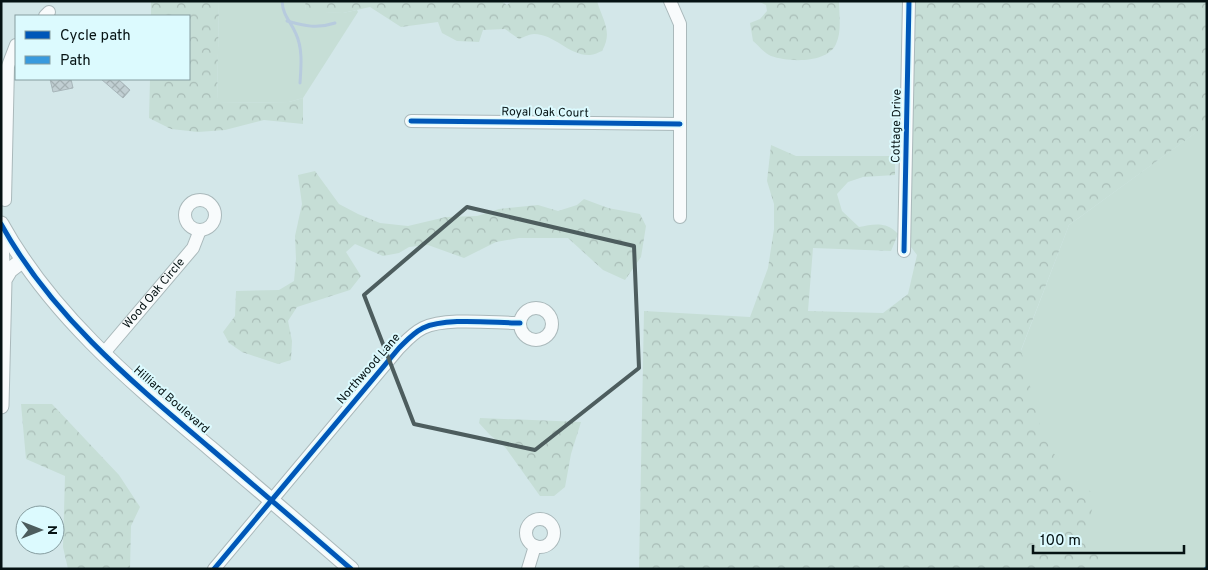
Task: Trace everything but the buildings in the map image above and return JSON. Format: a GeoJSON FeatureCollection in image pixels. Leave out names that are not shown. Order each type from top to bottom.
{"type":"FeatureCollection","features":[{"type":"Feature","properties":{"kind":"street"},"geometry":{"type":"LineString","coordinates":[[670,1],[680,24],[680,217]]}},
{"type":"Feature","properties":{"kind":"street","name":"Cottage Drive"},"geometry":{"type":"LineString","coordinates":[[904,251],[909,1]]}},
{"type":"Feature","properties":{"kind":"street"},"geometry":{"type":"LineString","coordinates":[[5,200],[4,140],[8,66],[15,48]]}},
{"type":"Feature","properties":{"kind":"street","name":"Royal Oak Court"},"geometry":{"type":"LineString","coordinates":[[410,121],[680,124]]}},
{"type":"Feature","properties":{"kind":"street","name":"Hilliard Boulevard"},"geometry":{"type":"LineString","coordinates":[[1,224],[23,260],[43,287],[103,354],[351,569]]}},
{"type":"Feature","properties":{"kind":"street","name":"Wood Oak Circle"},"geometry":{"type":"LineString","coordinates":[[103,354],[193,248],[200,230]]}},
{"type":"Feature","properties":{"kind":"street"},"geometry":{"type":"LineString","coordinates":[[1,243],[3,292],[1,406]]}},
{"type":"Feature","properties":{"kind":"street"},"geometry":{"type":"LineString","coordinates":[[3,292],[6,276],[13,267],[23,260]]}},
{"type":"Feature","properties":{"kind":"street","name":"Northwood Lane"},"geometry":{"type":"LineString","coordinates":[[214,569],[399,348],[418,331],[431,325],[446,322],[520,323]]}},
{"type":"Feature","properties":{"kind":"street"},"geometry":{"type":"LineString","coordinates":[[528,569],[535,546]]}},
{"type":"Feature","properties":{"kind":"highlighted area"},"geometry":{"type":"Polygon","coordinates":[[[467,207],[634,246],[639,368],[535,450],[414,424],[364,295],[467,207]]]}},
{"type":"Feature","properties":{"kind":"green space"},"geometry":{"type":"Polygon","coordinates":[[[151,1],[219,1],[217,103],[289,102],[303,98],[303,124],[264,120],[225,130],[198,132],[171,129],[149,118],[150,80],[190,80],[190,15],[151,15],[151,1]]]}},
{"type":"Feature","properties":{"kind":"green space"},"geometry":{"type":"Polygon","coordinates":[[[219,1],[305,1],[306,11],[343,13],[357,10],[358,12],[303,98],[289,102],[217,103],[219,1]]]}},
{"type":"Feature","properties":{"kind":"green space"},"geometry":{"type":"Polygon","coordinates":[[[305,1],[501,1],[507,5],[512,1],[597,1],[606,26],[607,38],[602,51],[590,55],[575,52],[542,35],[532,34],[519,39],[505,29],[483,30],[479,42],[457,41],[442,33],[438,22],[401,27],[370,7],[343,13],[306,12],[305,1]]]}},
{"type":"Feature","properties":{"kind":"green space"},"geometry":{"type":"Polygon","coordinates":[[[757,1],[839,1],[840,28],[836,44],[831,51],[824,55],[806,60],[778,58],[768,55],[753,41],[750,23],[760,19],[767,11],[766,5],[757,1]]]}},
{"type":"Feature","properties":{"kind":"green space"},"geometry":{"type":"Polygon","coordinates":[[[909,1],[1207,1],[1207,129],[1201,129],[1069,225],[1021,350],[1042,434],[1066,473],[1095,495],[1087,535],[1106,556],[1098,569],[639,569],[644,311],[750,317],[768,268],[774,229],[774,204],[767,181],[771,145],[796,156],[895,156],[895,175],[863,177],[848,182],[837,194],[842,211],[859,227],[880,224],[889,227],[898,234],[891,251],[813,248],[808,311],[883,313],[908,294],[917,255],[905,239],[909,1]]]}},
{"type":"Feature","properties":{"kind":"green space"},"geometry":{"type":"Polygon","coordinates":[[[1202,128],[1207,129],[1207,569],[888,569],[1014,369],[1069,225],[1202,128]]]}},
{"type":"Feature","properties":{"kind":"green space"},"geometry":{"type":"Polygon","coordinates":[[[315,171],[339,204],[380,223],[408,226],[446,217],[477,216],[499,209],[538,205],[558,211],[577,205],[584,199],[608,208],[640,214],[646,226],[641,257],[625,280],[603,270],[568,238],[519,238],[496,242],[464,258],[428,245],[409,247],[399,253],[383,256],[355,244],[346,252],[361,276],[350,290],[297,307],[288,321],[292,341],[291,360],[278,364],[242,352],[229,343],[223,332],[235,316],[236,291],[279,290],[294,281],[296,259],[295,236],[302,204],[298,175],[315,171]]]}},
{"type":"Feature","properties":{"kind":"green space"},"geometry":{"type":"Polygon","coordinates":[[[21,404],[52,404],[119,475],[140,507],[131,526],[130,569],[68,569],[65,555],[65,476],[26,459],[21,404]]]}},
{"type":"Feature","properties":{"kind":"green space"},"geometry":{"type":"Polygon","coordinates":[[[480,418],[581,422],[571,454],[565,487],[554,496],[540,496],[505,447],[479,423],[480,418]]]}},
{"type":"Feature","properties":{"kind":"waterway"},"geometry":{"type":"LineString","coordinates":[[282,1],[284,11],[300,46],[300,83]]}},
{"type":"Feature","properties":{"kind":"waterway"},"geometry":{"type":"LineString","coordinates":[[287,21],[311,26],[335,23]]}},
{"type":"Feature","properties":{"kind":"cycle path"},"geometry":{"type":"LineString","coordinates":[[904,251],[909,1]]}},
{"type":"Feature","properties":{"kind":"cycle path"},"geometry":{"type":"LineString","coordinates":[[411,121],[680,124]]}},
{"type":"Feature","properties":{"kind":"cycle path"},"geometry":{"type":"LineString","coordinates":[[1,224],[21,257],[44,288],[95,345],[151,398],[351,569]]}},
{"type":"Feature","properties":{"kind":"cycle path"},"geometry":{"type":"LineString","coordinates":[[214,569],[399,348],[413,335],[423,328],[444,323],[470,321],[520,323]]}}]}
